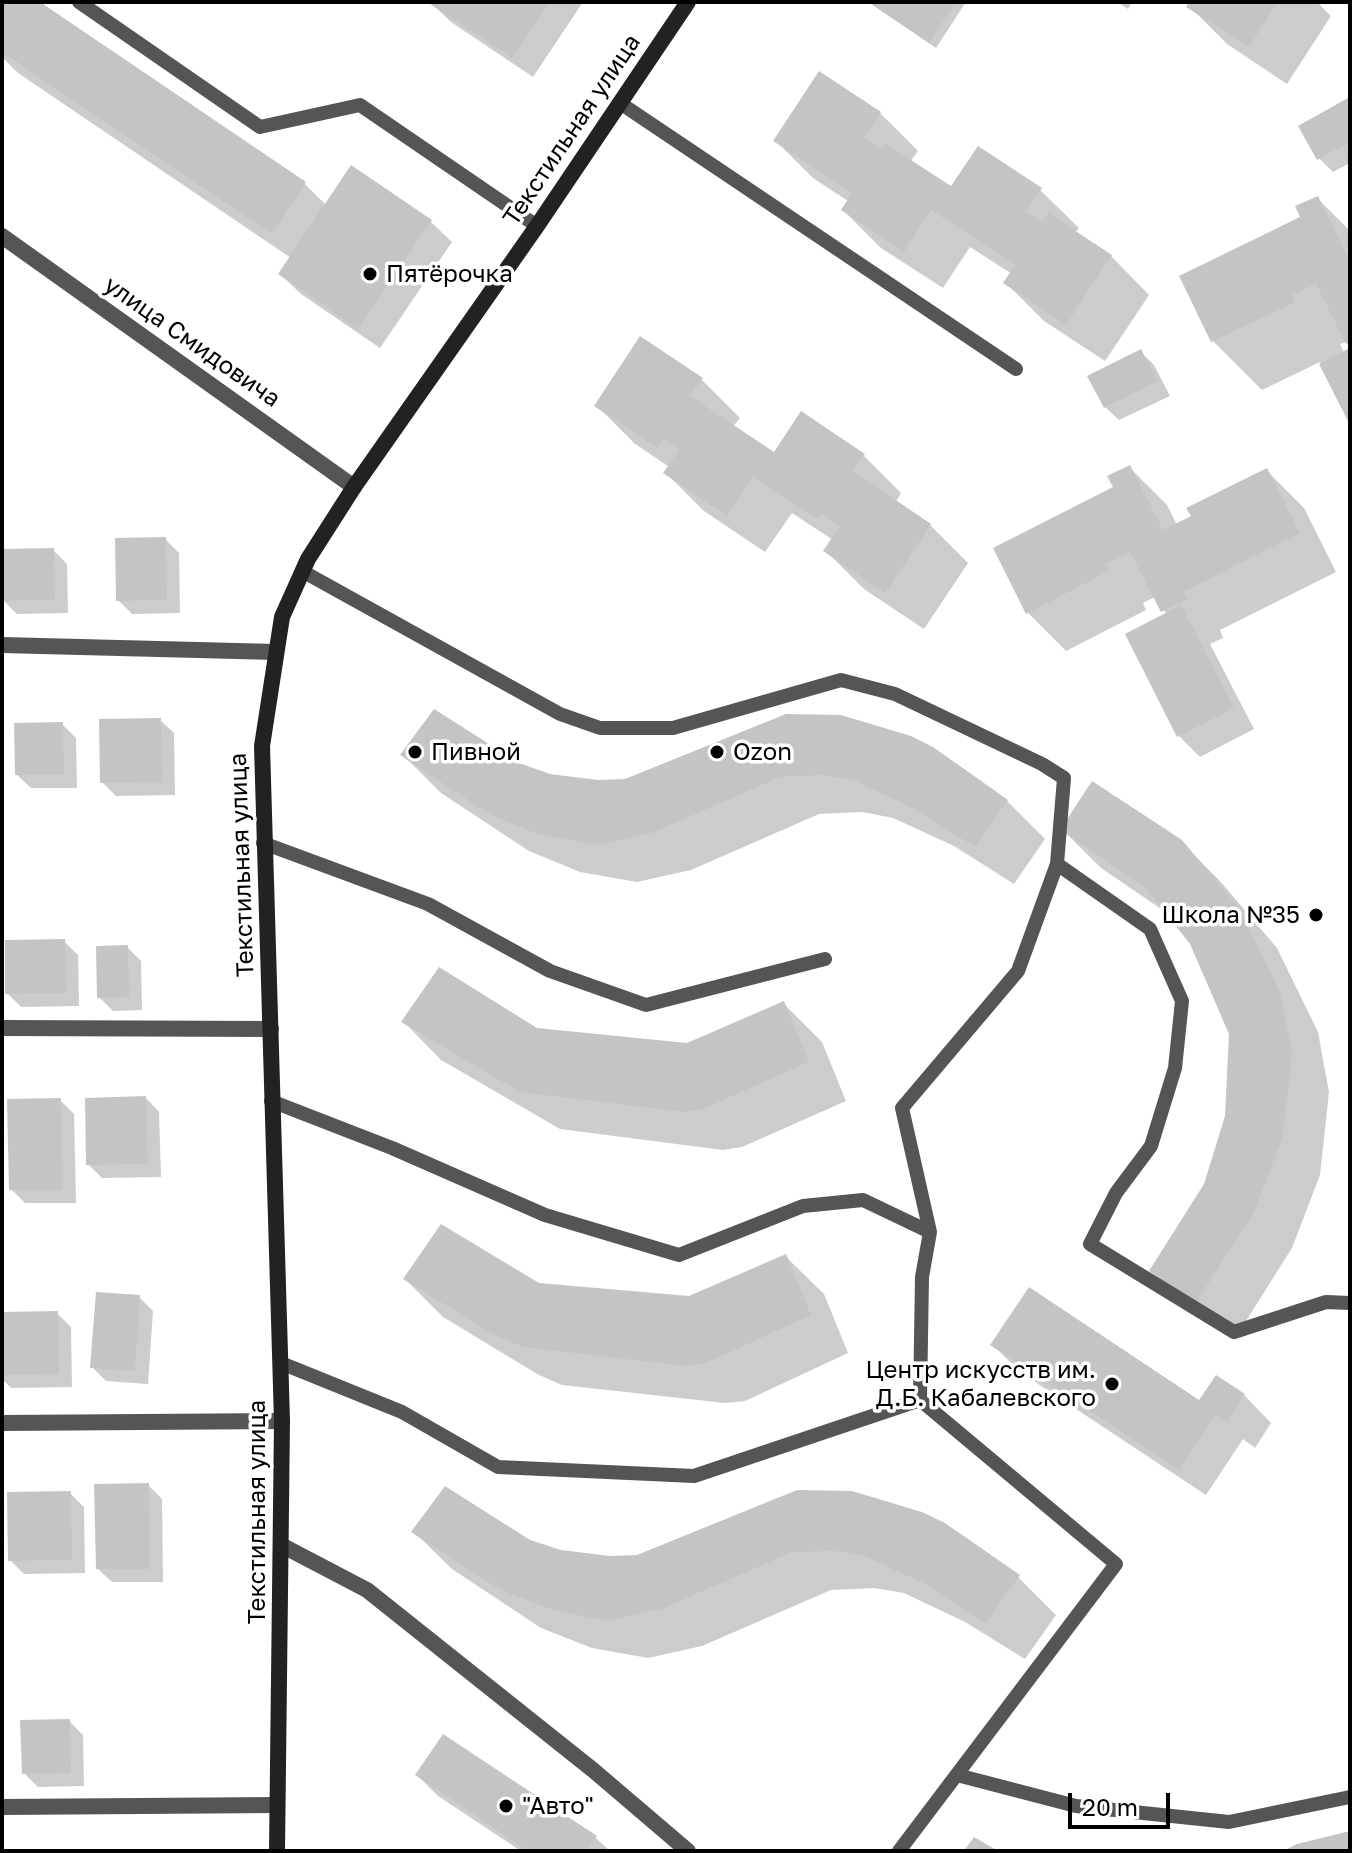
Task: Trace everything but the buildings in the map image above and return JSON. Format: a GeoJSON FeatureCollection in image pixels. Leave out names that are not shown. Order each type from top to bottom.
{"type":"FeatureCollection","features":[{"type":"Feature","properties":{"kind":"main road","name":"Текстильная улица"},"geometry":{"type":"LineString","coordinates":[[277,1851],[283,1546],[282,1421],[262,746],[282,617],[302,571],[354,487],[537,226],[688,2]]}},
{"type":"Feature","properties":{"kind":"street","name":"улица Смидовича"},"geometry":{"type":"LineString","coordinates":[[2,236],[354,487]]}},
{"type":"Feature","properties":{"kind":"street"},"geometry":{"type":"LineString","coordinates":[[2,645],[276,652]]}},
{"type":"Feature","properties":{"kind":"street"},"geometry":{"type":"LineString","coordinates":[[2,1028],[271,1029]]}},
{"type":"Feature","properties":{"kind":"street"},"geometry":{"type":"LineString","coordinates":[[2,1423],[282,1421]]}},
{"type":"Feature","properties":{"kind":"street"},"geometry":{"type":"LineString","coordinates":[[283,1546],[367,1590],[593,1770],[688,1851]]}},
{"type":"Feature","properties":{"kind":"street"},"geometry":{"type":"LineString","coordinates":[[2,1807],[277,1805]]}},
{"type":"Feature","properties":{"kind":"lane"},"geometry":{"type":"LineString","coordinates":[[79,2],[260,127],[360,105],[537,226]]}},
{"type":"Feature","properties":{"kind":"lane"},"geometry":{"type":"LineString","coordinates":[[620,103],[1016,369]]}},
{"type":"Feature","properties":{"kind":"lane"},"geometry":{"type":"LineString","coordinates":[[302,571],[560,714],[600,728],[673,728],[841,680],[895,694],[1042,764],[1064,778],[1057,864],[1018,971],[902,1108],[930,1232],[922,1277],[920,1400]]}},
{"type":"Feature","properties":{"kind":"lane"},"geometry":{"type":"LineString","coordinates":[[263,843],[428,904],[550,971],[646,1005],[825,959]]}},
{"type":"Feature","properties":{"kind":"lane"},"geometry":{"type":"LineString","coordinates":[[1057,864],[1150,929],[1182,1001],[1175,1068],[1151,1146],[1116,1193],[1090,1244],[1234,1332],[1326,1302],[1350,1303]]}},
{"type":"Feature","properties":{"kind":"lane"},"geometry":{"type":"LineString","coordinates":[[271,1101],[392,1148],[545,1215],[679,1255],[803,1206],[863,1200],[930,1232]]}},
{"type":"Feature","properties":{"kind":"lane"},"geometry":{"type":"LineString","coordinates":[[281,1363],[402,1412],[498,1467],[694,1476],[920,1400]]}},
{"type":"Feature","properties":{"kind":"lane"},"geometry":{"type":"LineString","coordinates":[[899,1851],[1116,1564],[920,1400]]}},
{"type":"Feature","properties":{"kind":"lane"},"geometry":{"type":"LineString","coordinates":[[957,1775],[1076,1806],[1229,1822],[1350,1797]]}},
{"type":"Feature","properties":{"kind":"place","name":"Пятёрочка"},"geometry":{"type":"Point","coordinates":[370,274]}},
{"type":"Feature","properties":{"kind":"place","name":"Пивной"},"geometry":{"type":"Point","coordinates":[415,752]}},
{"type":"Feature","properties":{"kind":"place","name":"Ozon"},"geometry":{"type":"Point","coordinates":[717,752]}},
{"type":"Feature","properties":{"kind":"place","name":"Школа №35"},"geometry":{"type":"Point","coordinates":[1316,915]}},
{"type":"Feature","properties":{"kind":"place","name":"Центр искусств им. Д.Б. Кабалевского"},"geometry":{"type":"Point","coordinates":[1112,1384]}},
{"type":"Feature","properties":{"kind":"place","name":"\"Авто\""},"geometry":{"type":"Point","coordinates":[506,1806]}}]}
